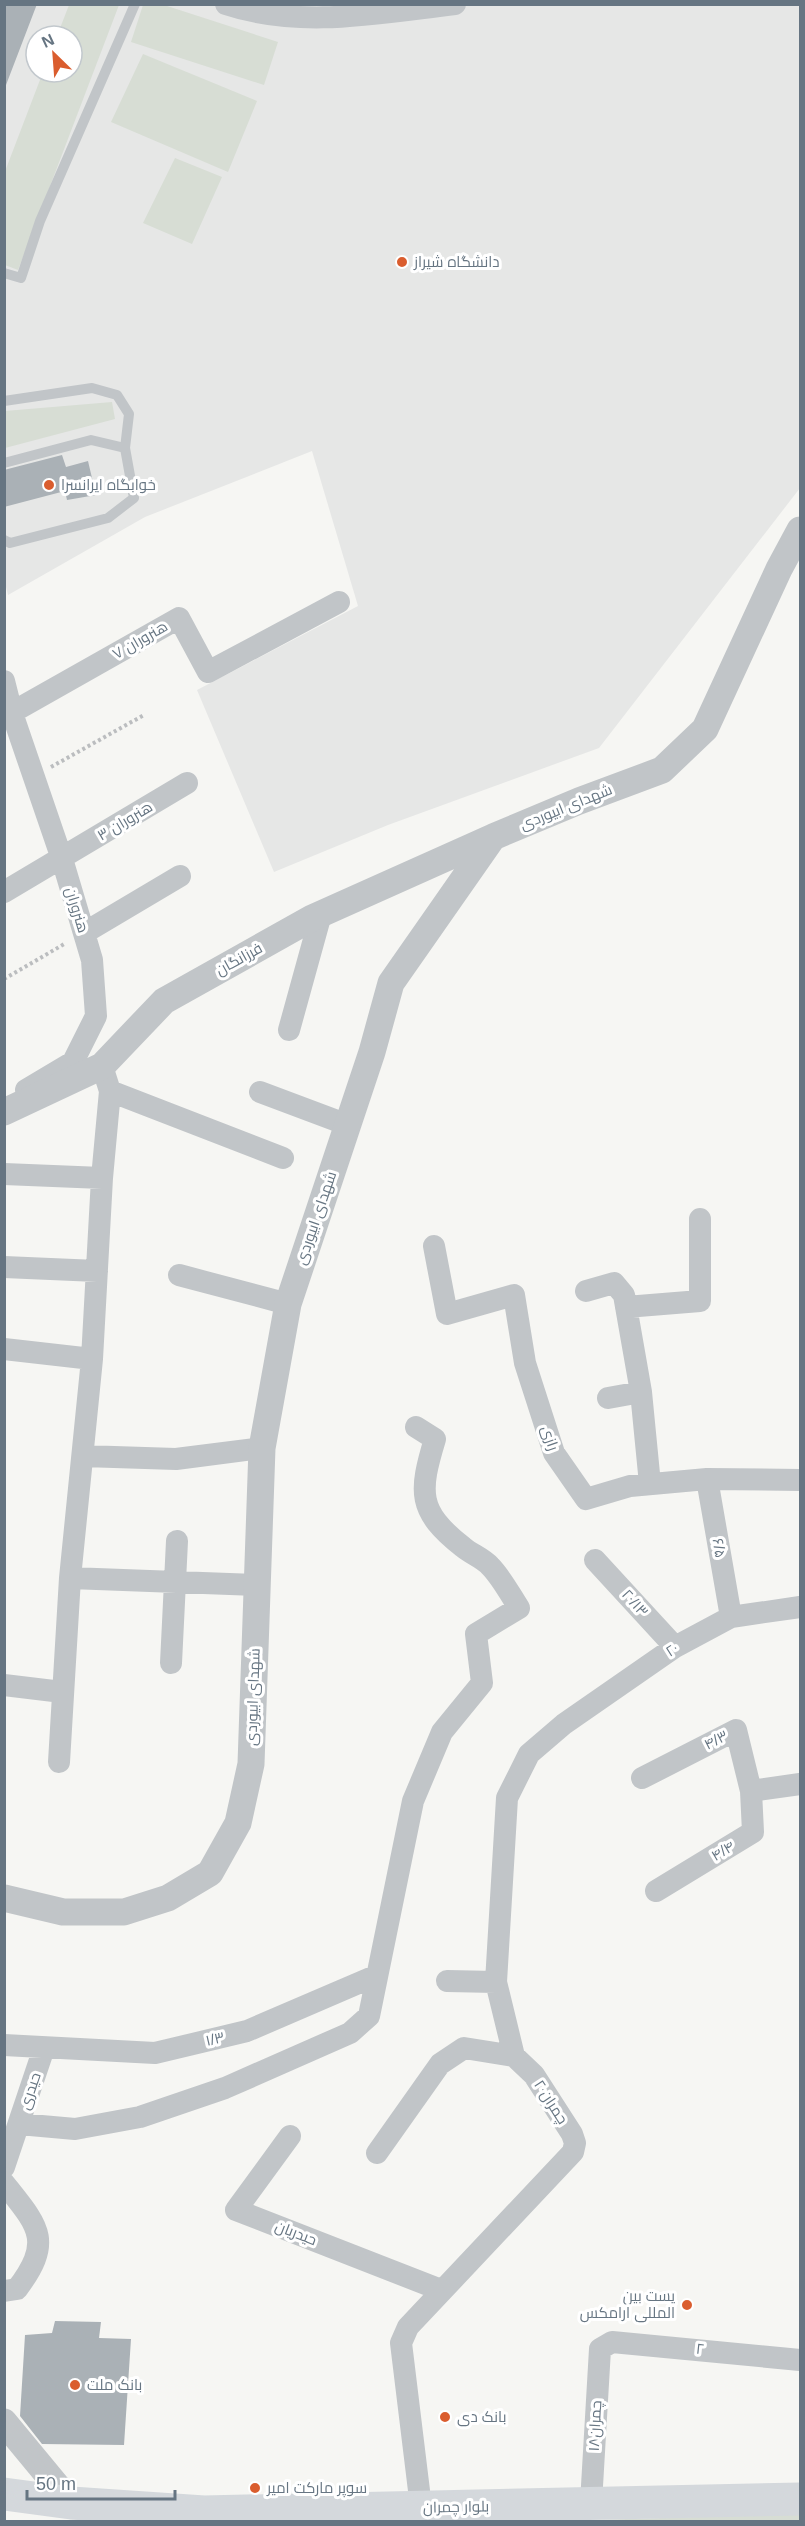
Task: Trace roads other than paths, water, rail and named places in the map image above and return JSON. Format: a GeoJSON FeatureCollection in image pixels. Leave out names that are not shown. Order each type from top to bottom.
{"type":"FeatureCollection","features":[{"type":"Feature","properties":{"kind":"main road","name":"بلوار چمران"},"geometry":{"type":"LineString","coordinates":[[4,2494],[71,2504],[204,2512],[801,2499]]}},
{"type":"Feature","properties":{"kind":"street"},"geometry":{"type":"LineString","coordinates":[[226,4],[255,14],[323,20],[455,4]]}},
{"type":"Feature","properties":{"kind":"street","name":"شهدای ابیوردی"},"geometry":{"type":"LineString","coordinates":[[4,1898],[63,1912],[124,1912],[168,1898],[210,1873],[238,1823],[251,1764],[262,1448],[288,1304],[348,1125],[391,983],[493,837],[662,770],[705,729],[779,569],[801,530]]}},
{"type":"Feature","properties":{"kind":"street","name":"هنروران ۷"},"geometry":{"type":"LineString","coordinates":[[8,715],[179,618],[208,672],[339,602]]}},
{"type":"Feature","properties":{"kind":"street","name":"هنروران"},"geometry":{"type":"LineString","coordinates":[[4,681],[8,715],[34,777],[92,960],[96,1016],[73,1062],[4,1104]]}},
{"type":"Feature","properties":{"kind":"street","name":"هنروران ۳"},"geometry":{"type":"LineString","coordinates":[[4,892],[62,860],[187,783]]}},
{"type":"Feature","properties":{"kind":"street","name":"فرزانگان"},"geometry":{"type":"LineString","coordinates":[[4,1112],[106,1078],[164,1001],[321,914],[493,837]]}},
{"type":"Feature","properties":{"kind":"street"},"geometry":{"type":"LineString","coordinates":[[84,933],[180,876]]}},
{"type":"Feature","properties":{"kind":"street"},"geometry":{"type":"LineString","coordinates":[[289,1030],[321,914]]}},
{"type":"Feature","properties":{"kind":"street"},"geometry":{"type":"LineString","coordinates":[[59,1762],[70,1578],[92,1359],[106,1078],[283,1158]]}},
{"type":"Feature","properties":{"kind":"street"},"geometry":{"type":"LineString","coordinates":[[260,1092],[348,1125]]}},
{"type":"Feature","properties":{"kind":"street"},"geometry":{"type":"LineString","coordinates":[[4,1174],[102,1178]]}},
{"type":"Feature","properties":{"kind":"street"},"geometry":{"type":"LineString","coordinates":[[626,1307],[700,1301],[700,1219]]}},
{"type":"Feature","properties":{"kind":"street","name":"رازی"},"geometry":{"type":"LineString","coordinates":[[434,1246],[447,1314],[514,1295],[525,1363],[554,1453],[586,1499],[630,1486],[650,1484],[707,1479],[801,1480]]}},
{"type":"Feature","properties":{"kind":"street"},"geometry":{"type":"LineString","coordinates":[[4,1267],[97,1271]]}},
{"type":"Feature","properties":{"kind":"street"},"geometry":{"type":"LineString","coordinates":[[179,1275],[288,1304]]}},
{"type":"Feature","properties":{"kind":"street"},"geometry":{"type":"LineString","coordinates":[[586,1291],[614,1283],[624,1295],[641,1392],[650,1484]]}},
{"type":"Feature","properties":{"kind":"street"},"geometry":{"type":"LineString","coordinates":[[4,1349],[92,1359]]}},
{"type":"Feature","properties":{"kind":"street"},"geometry":{"type":"LineString","coordinates":[[608,1398],[641,1392]]}},
{"type":"Feature","properties":{"kind":"street"},"geometry":{"type":"LineString","coordinates":[[19,2124],[75,2129],[113,2124],[159,2111],[238,2082],[350,2033],[363,2024],[369,2016],[375,1976],[413,1801],[442,1732],[482,1683],[476,1634],[519,1608],[489,1565],[464,1548],[438,1525],[424,1503],[425,1472],[435,1439],[416,1427]]}},
{"type":"Feature","properties":{"kind":"street"},"geometry":{"type":"LineString","coordinates":[[83,1455],[176,1459],[262,1448]]}},
{"type":"Feature","properties":{"kind":"street","name":"۶/۵"},"geometry":{"type":"LineString","coordinates":[[707,1479],[731,1617]]}},
{"type":"Feature","properties":{"kind":"street"},"geometry":{"type":"LineString","coordinates":[[171,1663],[177,1541]]}},
{"type":"Feature","properties":{"kind":"street","name":"۲۰/۱۳"},"geometry":{"type":"LineString","coordinates":[[595,1560],[675,1647]]}},
{"type":"Feature","properties":{"kind":"street"},"geometry":{"type":"LineString","coordinates":[[70,1578],[176,1584],[257,1585]]}},
{"type":"Feature","properties":{"kind":"street","name":"۲۰"},"geometry":{"type":"LineString","coordinates":[[496,1982],[507,1798],[529,1754],[558,1728],[675,1647],[731,1617],[801,1607]]}},
{"type":"Feature","properties":{"kind":"street"},"geometry":{"type":"LineString","coordinates":[[4,1685],[62,1692]]}},
{"type":"Feature","properties":{"kind":"street","name":"۴/۳"},"geometry":{"type":"LineString","coordinates":[[642,1778],[736,1730],[751,1791]]}},
{"type":"Feature","properties":{"kind":"street"},"geometry":{"type":"LineString","coordinates":[[751,1791],[801,1784]]}},
{"type":"Feature","properties":{"kind":"street","name":"۴/۴"},"geometry":{"type":"LineString","coordinates":[[656,1891],[753,1832],[751,1791]]}},
{"type":"Feature","properties":{"kind":"street","name":"۱/۳"},"geometry":{"type":"LineString","coordinates":[[4,2045],[155,2053],[247,2031],[375,1976]]}},
{"type":"Feature","properties":{"kind":"street"},"geometry":{"type":"LineString","coordinates":[[377,2153],[440,2064],[464,2049],[513,2056],[496,1982],[447,1981]]}},
{"type":"Feature","properties":{"kind":"street","name":"حیدری"},"geometry":{"type":"LineString","coordinates":[[4,2167],[44,2048]]}},
{"type":"Feature","properties":{"kind":"street","name":"چمران۲۰"},"geometry":{"type":"LineString","coordinates":[[421,2507],[400,2352],[408,2327],[573,2152],[575,2143],[572,2134],[534,2075],[513,2056]]}},
{"type":"Feature","properties":{"kind":"street","name":"حیدریان"},"geometry":{"type":"LineString","coordinates":[[290,2136],[237,2210],[441,2290]]}},
{"type":"Feature","properties":{"kind":"street"},"geometry":{"type":"LineString","coordinates":[[4,2183],[36,2224],[38,2247],[31,2270],[17,2289],[4,2291]]}},
{"type":"Feature","properties":{"kind":"street","name":"۲"},"geometry":{"type":"LineString","coordinates":[[600,2349],[612,2342],[801,2360]]}},
{"type":"Feature","properties":{"kind":"street","name":"چمران۱۸"},"geometry":{"type":"LineString","coordinates":[[591,2503],[600,2349]]}},
{"type":"Feature","properties":{"kind":"street"},"geometry":{"type":"LineString","coordinates":[[4,2422],[71,2504]]}},
{"type":"Feature","properties":{"kind":"lane"},"geometry":{"type":"LineString","coordinates":[[4,273],[21,278],[40,221],[135,4]]}},
{"type":"Feature","properties":{"kind":"lane"},"geometry":{"type":"LineString","coordinates":[[4,401],[92,388],[117,394],[129,414],[125,448],[134,498],[108,518],[10,543],[4,540]]}},
{"type":"Feature","properties":{"kind":"lane"},"geometry":{"type":"LineString","coordinates":[[4,463],[91,440],[125,448]]}},
{"type":"Feature","properties":{"kind":"place","name":"دانشگاه شیراز"},"geometry":{"type":"Point","coordinates":[402,262]}},
{"type":"Feature","properties":{"kind":"place","name":"خوابگاه ایرانسرا"},"geometry":{"type":"Point","coordinates":[49,485]}},
{"type":"Feature","properties":{"kind":"place","name":"پست بین المللی ارامکس"},"geometry":{"type":"Point","coordinates":[687,2305]}},
{"type":"Feature","properties":{"kind":"place","name":"بانک ملت"},"geometry":{"type":"Point","coordinates":[75,2385]}},
{"type":"Feature","properties":{"kind":"place","name":"بانک دی"},"geometry":{"type":"Point","coordinates":[445,2417]}},
{"type":"Feature","properties":{"kind":"place","name":"سوپر مارکت امیر"},"geometry":{"type":"Point","coordinates":[255,2488]}}]}
